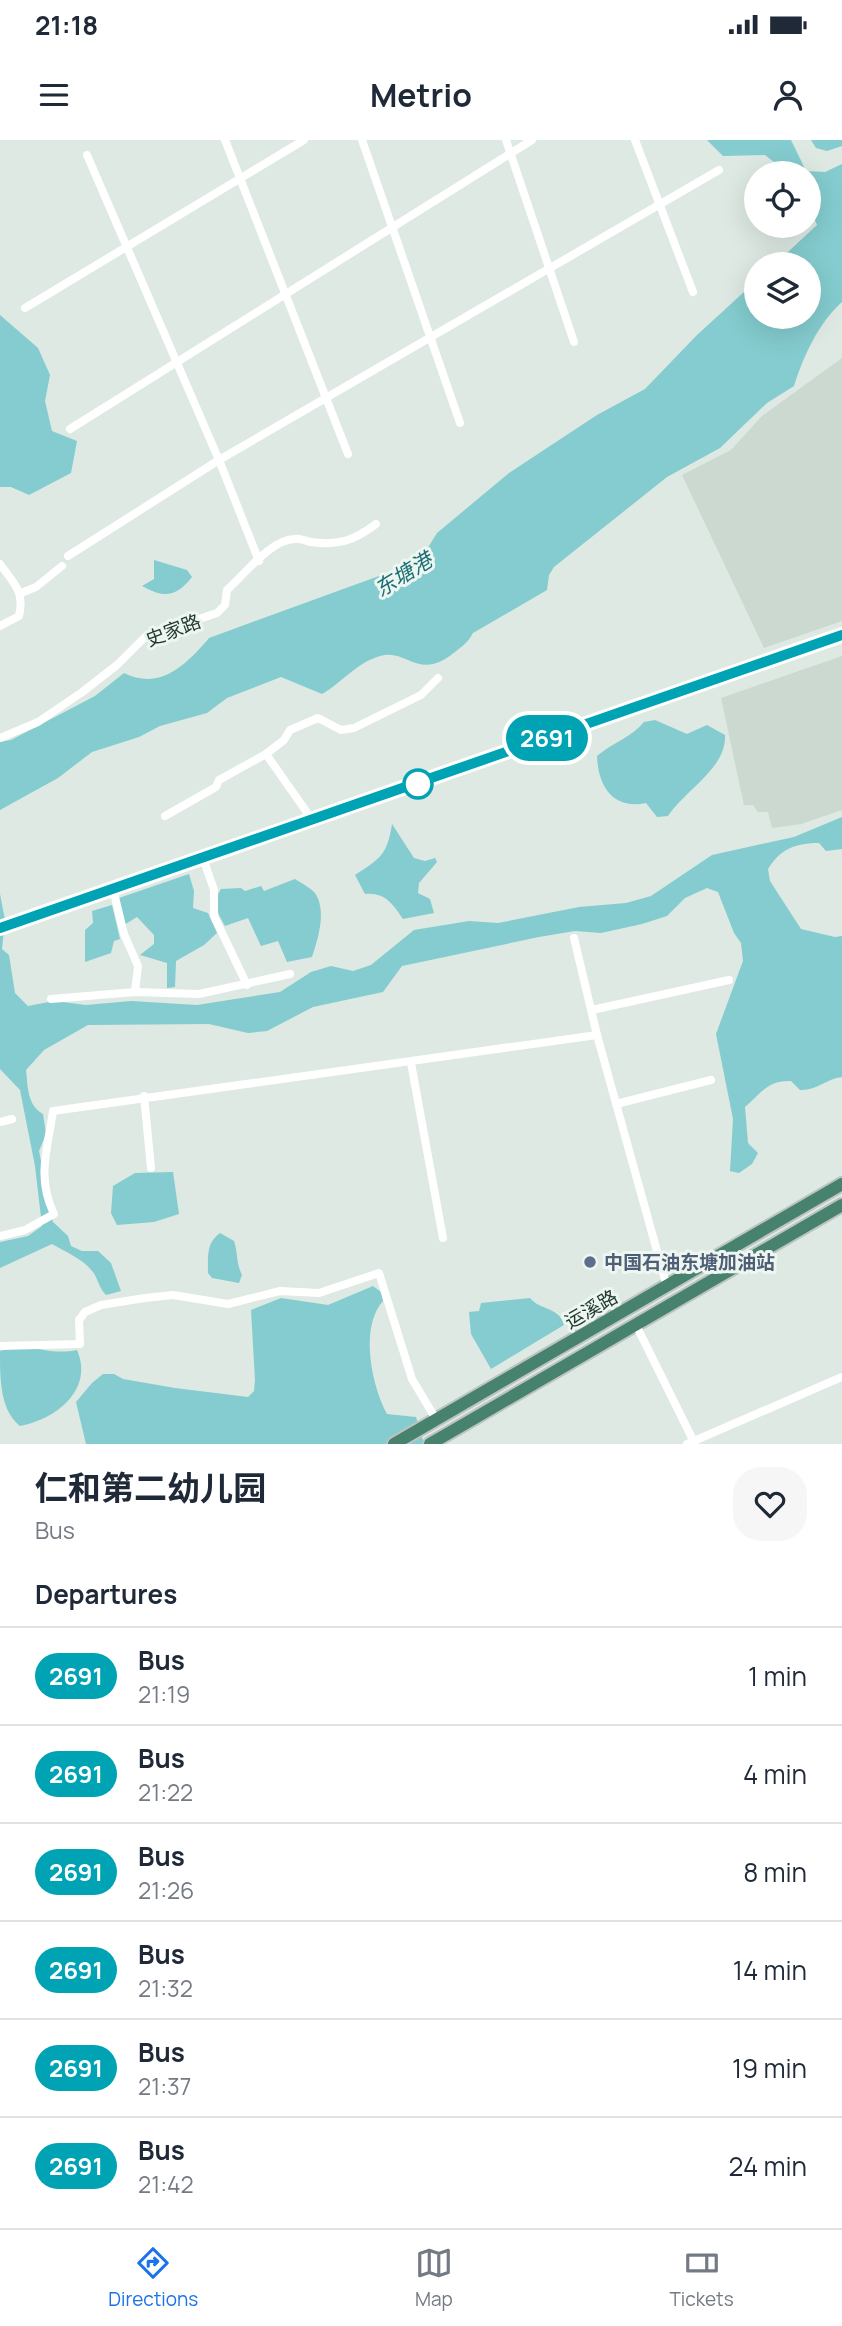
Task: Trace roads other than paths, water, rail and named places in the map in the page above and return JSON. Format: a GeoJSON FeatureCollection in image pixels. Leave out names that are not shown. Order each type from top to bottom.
{"type":"FeatureCollection","features":[{"type":"Feature","properties":{"kind":"highway","name":"运溪路"},"geometry":{"type":"LineString","coordinates":[[394,1444],[842,1184]]}},
{"type":"Feature","properties":{"kind":"highway","name":"运溪路"},"geometry":{"type":"LineString","coordinates":[[430,1444],[842,1205]]}},
{"type":"Feature","properties":{"kind":"street"},"geometry":{"type":"LineString","coordinates":[[225,140],[348,454]]}},
{"type":"Feature","properties":{"kind":"street"},"geometry":{"type":"LineString","coordinates":[[24,308],[304,140]]}},
{"type":"Feature","properties":{"kind":"street"},"geometry":{"type":"LineString","coordinates":[[362,140],[460,423]]}},
{"type":"Feature","properties":{"kind":"street"},"geometry":{"type":"LineString","coordinates":[[506,140],[575,342]]}},
{"type":"Feature","properties":{"kind":"street"},"geometry":{"type":"LineString","coordinates":[[69,429],[532,140]]}},
{"type":"Feature","properties":{"kind":"street"},"geometry":{"type":"LineString","coordinates":[[635,140],[693,292]]}},
{"type":"Feature","properties":{"kind":"street"},"geometry":{"type":"LineString","coordinates":[[87,155],[219,460],[258,561]]}},
{"type":"Feature","properties":{"kind":"street"},"geometry":{"type":"LineString","coordinates":[[68,556],[219,460],[719,170]]}},
{"type":"Feature","properties":{"kind":"street","name":"史家路"},"geometry":{"type":"LineString","coordinates":[[0,738],[38,722],[82,693],[117,665],[145,637],[217,613],[225,605],[227,590],[267,550],[294,538],[314,542],[356,540],[376,524]]}},
{"type":"Feature","properties":{"kind":"street"},"geometry":{"type":"LineString","coordinates":[[0,564],[21,593],[19,616],[0,626]]}},
{"type":"Feature","properties":{"kind":"street"},"geometry":{"type":"LineString","coordinates":[[21,593],[36,587],[62,566]]}},
{"type":"Feature","properties":{"kind":"street"},"geometry":{"type":"LineString","coordinates":[[4,928],[842,635]]}},
{"type":"Feature","properties":{"kind":"street"},"geometry":{"type":"LineString","coordinates":[[164,816],[216,787],[219,780],[266,754],[284,740],[290,730],[318,718],[341,730],[354,728],[421,695],[438,678]]}},
{"type":"Feature","properties":{"kind":"street"},"geometry":{"type":"LineString","coordinates":[[266,754],[313,821]]}},
{"type":"Feature","properties":{"kind":"street"},"geometry":{"type":"LineString","coordinates":[[203,858],[214,890],[214,916],[247,985]]}},
{"type":"Feature","properties":{"kind":"street"},"geometry":{"type":"LineString","coordinates":[[113,889],[124,934],[138,966],[135,992]]}},
{"type":"Feature","properties":{"kind":"street"},"geometry":{"type":"LineString","coordinates":[[574,938],[597,1035],[667,1287]]}},
{"type":"Feature","properties":{"kind":"street"},"geometry":{"type":"LineString","coordinates":[[51,999],[135,992],[199,994],[290,974]]}},
{"type":"Feature","properties":{"kind":"street"},"geometry":{"type":"LineString","coordinates":[[592,1010],[729,980]]}},
{"type":"Feature","properties":{"kind":"street"},"geometry":{"type":"LineString","coordinates":[[0,1237],[25,1230],[54,1214],[47,1200],[43,1158],[49,1139],[52,1111],[144,1096],[411,1063],[597,1035]]}},
{"type":"Feature","properties":{"kind":"street"},"geometry":{"type":"LineString","coordinates":[[411,1063],[443,1238]]}},
{"type":"Feature","properties":{"kind":"street"},"geometry":{"type":"LineString","coordinates":[[616,1104],[711,1080]]}},
{"type":"Feature","properties":{"kind":"street"},"geometry":{"type":"LineString","coordinates":[[144,1096],[151,1168]]}},
{"type":"Feature","properties":{"kind":"street"},"geometry":{"type":"LineString","coordinates":[[0,1122],[12,1119]]}},
{"type":"Feature","properties":{"kind":"street"},"geometry":{"type":"LineString","coordinates":[[0,1346],[80,1344],[79,1320],[85,1312],[101,1305],[173,1295],[228,1304],[280,1292],[320,1293],[379,1273],[412,1379],[437,1421]]}},
{"type":"Feature","properties":{"kind":"street"},"geometry":{"type":"LineString","coordinates":[[636,1325],[692,1443],[842,1377]]}},
{"type":"Feature","properties":{"kind":"water"},"geometry":{"type":"Polygon","coordinates":[[[707,140],[791,140],[801,161],[773,161],[765,155],[723,156],[707,140]]]}},
{"type":"Feature","properties":{"kind":"water"},"geometry":{"type":"Polygon","coordinates":[[[811,140],[842,140],[842,146],[827,151],[816,148],[811,140]]]}},
{"type":"Feature","properties":{"kind":"water"},"geometry":{"type":"Polygon","coordinates":[[[842,164],[842,302],[821,327],[821,252],[788,252],[803,238],[821,238],[821,172],[842,164]]]}},
{"type":"Feature","properties":{"kind":"water","name":"东塘港"},"geometry":{"type":"Polygon","coordinates":[[[744,292],[744,329],[820,329],[802,363],[794,386],[767,403],[720,448],[667,477],[554,567],[549,575],[547,590],[473,633],[469,640],[440,662],[430,665],[397,656],[380,656],[364,663],[322,694],[281,677],[227,698],[207,713],[160,726],[139,737],[92,752],[58,778],[0,810],[0,742],[11,740],[95,696],[124,673],[137,678],[161,677],[181,666],[209,638],[401,568],[424,554],[437,533],[509,473],[597,415],[645,389],[697,335],[744,292]]]}},
{"type":"Feature","properties":{"kind":"water"},"geometry":{"type":"Polygon","coordinates":[[[0,315],[38,348],[50,375],[45,401],[52,431],[77,441],[71,473],[29,495],[11,487],[0,487],[0,315]]]}},
{"type":"Feature","properties":{"kind":"water"},"geometry":{"type":"Polygon","coordinates":[[[154,560],[187,570],[192,577],[180,589],[169,594],[150,590],[142,586],[154,579],[154,560]]]}},
{"type":"Feature","properties":{"kind":"water"},"geometry":{"type":"Polygon","coordinates":[[[655,720],[687,734],[707,725],[725,735],[724,747],[712,769],[668,816],[657,817],[646,803],[624,803],[609,793],[600,777],[597,756],[634,732],[644,722],[655,720]]]}},
{"type":"Feature","properties":{"kind":"water"},"geometry":{"type":"Polygon","coordinates":[[[842,817],[842,849],[826,851],[819,843],[803,844],[783,852],[768,869],[770,881],[801,929],[835,937],[842,936],[842,1077],[806,1090],[800,1090],[791,1081],[783,1081],[761,1092],[745,1107],[748,1143],[758,1153],[752,1164],[739,1173],[730,1171],[733,1119],[716,1034],[743,961],[741,943],[734,933],[718,892],[707,888],[685,898],[667,916],[642,924],[601,933],[575,931],[539,937],[402,966],[383,992],[313,1007],[267,1031],[248,1033],[209,1024],[88,1025],[44,1050],[26,1070],[27,1083],[31,1101],[43,1114],[46,1134],[39,1151],[53,1222],[68,1236],[71,1246],[82,1251],[98,1251],[111,1263],[121,1291],[106,1295],[87,1265],[52,1244],[0,1268],[0,1242],[28,1236],[42,1226],[35,1166],[20,1090],[0,1069],[0,894],[5,920],[2,949],[9,955],[15,993],[28,1006],[54,1001],[86,1005],[131,1001],[197,1005],[280,992],[311,972],[331,966],[353,971],[371,965],[414,930],[469,921],[498,923],[579,907],[626,903],[651,896],[712,855],[794,837],[842,817]]]}},
{"type":"Feature","properties":{"kind":"water"},"geometry":{"type":"Polygon","coordinates":[[[392,824],[414,858],[425,861],[435,858],[437,862],[419,883],[418,893],[430,899],[434,913],[403,919],[383,897],[365,894],[355,875],[381,855],[388,843],[392,824]]]}},
{"type":"Feature","properties":{"kind":"water"},"geometry":{"type":"Polygon","coordinates":[[[189,874],[194,891],[193,908],[208,913],[217,933],[204,945],[176,961],[175,987],[167,988],[167,963],[140,955],[154,944],[154,935],[137,917],[124,925],[119,898],[189,874]]]}},
{"type":"Feature","properties":{"kind":"water"},"geometry":{"type":"Polygon","coordinates":[[[295,879],[315,893],[319,900],[320,925],[312,957],[287,962],[278,941],[261,946],[248,918],[225,926],[217,908],[221,889],[241,888],[245,891],[261,886],[264,891],[295,879]]]}},
{"type":"Feature","properties":{"kind":"water"},"geometry":{"type":"Polygon","coordinates":[[[112,905],[120,939],[114,941],[111,953],[85,962],[85,930],[93,923],[92,911],[112,905]]]}},
{"type":"Feature","properties":{"kind":"water"},"geometry":{"type":"Polygon","coordinates":[[[173,1172],[179,1214],[154,1222],[117,1225],[111,1213],[113,1186],[135,1173],[173,1172]]]}},
{"type":"Feature","properties":{"kind":"water"},"geometry":{"type":"Polygon","coordinates":[[[220,1233],[234,1241],[242,1275],[239,1283],[212,1278],[208,1273],[210,1246],[220,1233]]]}},
{"type":"Feature","properties":{"kind":"water"},"geometry":{"type":"Polygon","coordinates":[[[373,1286],[381,1292],[383,1301],[371,1326],[370,1357],[377,1388],[387,1414],[416,1417],[424,1444],[86,1444],[76,1402],[103,1374],[175,1388],[248,1397],[254,1391],[255,1380],[251,1310],[281,1298],[328,1305],[373,1286]]]}},
{"type":"Feature","properties":{"kind":"water"},"geometry":{"type":"Polygon","coordinates":[[[530,1298],[558,1315],[564,1325],[491,1369],[471,1334],[469,1312],[479,1311],[481,1303],[530,1298]]]}},
{"type":"Feature","properties":{"kind":"water"},"geometry":{"type":"Polygon","coordinates":[[[14,1347],[60,1352],[77,1350],[81,1364],[76,1389],[69,1400],[47,1417],[20,1426],[8,1411],[1,1383],[0,1351],[14,1347]]]}},
{"type":"Feature","properties":{"kind":"place","name":"中国石油东塘加油站"},"geometry":{"type":"Point","coordinates":[590,1262]}}]}
